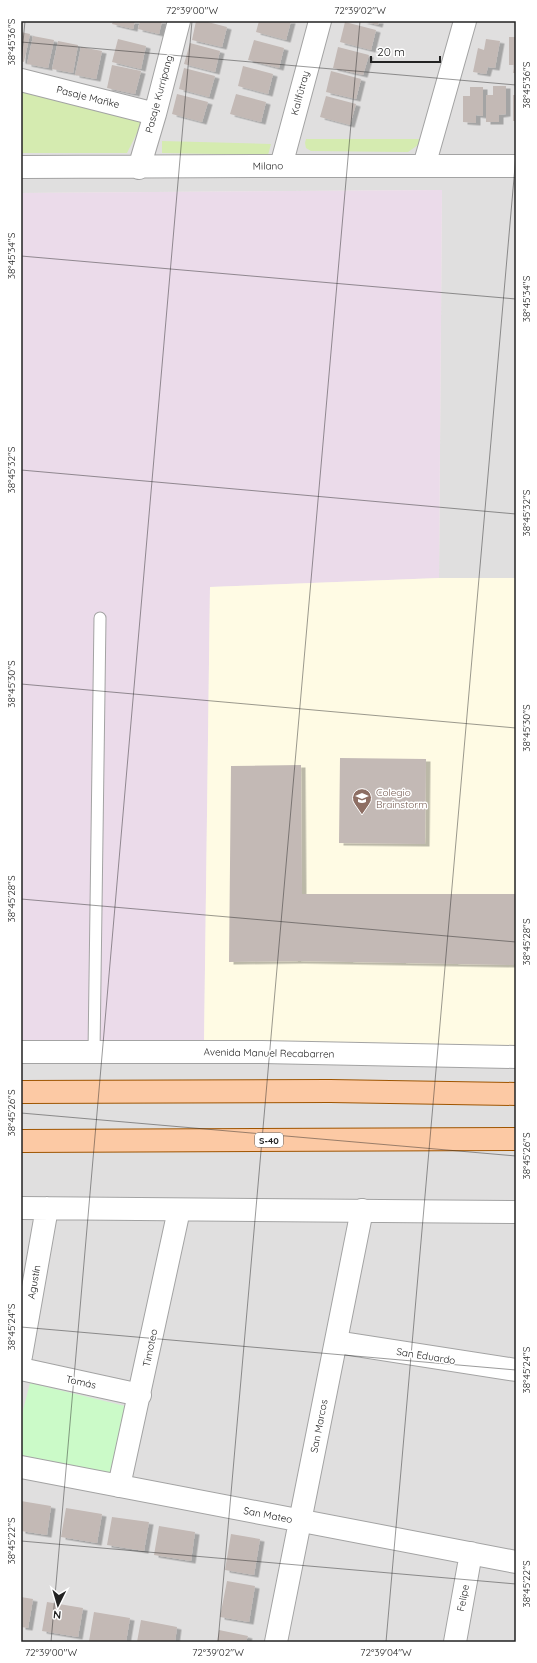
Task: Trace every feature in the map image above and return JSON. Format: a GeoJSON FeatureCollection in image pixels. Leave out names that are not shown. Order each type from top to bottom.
{"type":"FeatureCollection","features":[{"type":"Feature","properties":{"kind":"main road"},"geometry":{"type":"LineString","coordinates":[[21,1092],[330,1091],[516,1094]]}},
{"type":"Feature","properties":{"kind":"main road","name":"S-40"},"geometry":{"type":"LineString","coordinates":[[21,1141],[516,1139]]}},
{"type":"Feature","properties":{"kind":"street","name":"Pasaje Kurripang"},"geometry":{"type":"LineString","coordinates":[[139,168],[155,114],[179,21]]}},
{"type":"Feature","properties":{"kind":"street","name":"Kallfütray"},"geometry":{"type":"LineString","coordinates":[[280,166],[320,21]]}},
{"type":"Feature","properties":{"kind":"street"},"geometry":{"type":"LineString","coordinates":[[424,166],[465,21]]}},
{"type":"Feature","properties":{"kind":"street","name":"Pasaje Mañke"},"geometry":{"type":"LineString","coordinates":[[21,80],[155,114]]}},
{"type":"Feature","properties":{"kind":"street","name":"Milano"},"geometry":{"type":"LineString","coordinates":[[21,167],[139,168],[280,166],[516,166]]}},
{"type":"Feature","properties":{"kind":"street","name":"Avenida Manuel Recabarren"},"geometry":{"type":"LineString","coordinates":[[21,1052],[262,1052],[516,1057]]}},
{"type":"Feature","properties":{"kind":"street"},"geometry":{"type":"LineString","coordinates":[[21,1208],[516,1212]]}},
{"type":"Feature","properties":{"kind":"street","name":"Agustín"},"geometry":{"type":"LineString","coordinates":[[21,1356],[47,1208]]}},
{"type":"Feature","properties":{"kind":"street","name":"Timoteo"},"geometry":{"type":"LineString","coordinates":[[119,1486],[179,1210]]}},
{"type":"Feature","properties":{"kind":"street","name":"San Marcos"},"geometry":{"type":"LineString","coordinates":[[276,1642],[362,1210]]}},
{"type":"Feature","properties":{"kind":"street","name":"San Eduardo"},"geometry":{"type":"LineString","coordinates":[[336,1342],[516,1370]]}},
{"type":"Feature","properties":{"kind":"street","name":"Tomás"},"geometry":{"type":"LineString","coordinates":[[21,1369],[140,1394]]}},
{"type":"Feature","properties":{"kind":"street","name":"San Mateo"},"geometry":{"type":"LineString","coordinates":[[21,1467],[516,1562]]}},
{"type":"Feature","properties":{"kind":"street","name":"Felipe"},"geometry":{"type":"LineString","coordinates":[[455,1642],[472,1553]]}},
{"type":"Feature","properties":{"kind":"lane"},"geometry":{"type":"LineString","coordinates":[[94,1052],[100,618]]}},
{"type":"Feature","properties":{"kind":"shaded area"},"geometry":{"type":"Polygon","coordinates":[[[21,21],[516,21],[516,578],[439,578],[442,190],[21,193],[21,21]]]}},
{"type":"Feature","properties":{"kind":"shaded area"},"geometry":{"type":"Polygon","coordinates":[[[442,190],[439,578],[210,587],[204,1044],[21,1043],[21,193],[442,190]]]}},
{"type":"Feature","properties":{"kind":"shaded area","name":"Colegio Brainstorm"},"geometry":{"type":"Polygon","coordinates":[[[439,578],[516,578],[516,1047],[204,1044],[210,587],[439,578]]]}},
{"type":"Feature","properties":{"kind":"shaded area"},"geometry":{"type":"Polygon","coordinates":[[[21,1043],[516,1047],[516,1642],[21,1642],[21,1043]]]}},
{"type":"Feature","properties":{"kind":"green space"},"geometry":{"type":"Polygon","coordinates":[[[21,91],[143,121],[127,153],[21,153],[21,91]]]}},
{"type":"Feature","properties":{"kind":"green space"},"geometry":{"type":"Polygon","coordinates":[[[306,139],[420,139],[418,145],[408,152],[311,151],[306,148],[306,139]]]}},
{"type":"Feature","properties":{"kind":"green space"},"geometry":{"type":"Polygon","coordinates":[[[162,141],[271,144],[268,155],[162,153],[162,141]]]}},
{"type":"Feature","properties":{"kind":"green space"},"geometry":{"type":"Polygon","coordinates":[[[30,1383],[125,1406],[110,1474],[21,1455],[21,1418],[30,1383]]]}},
{"type":"Feature","properties":{"kind":"building"},"geometry":{"type":"Polygon","coordinates":[[[113,21],[135,21],[133,29],[112,24],[113,21]]]}},
{"type":"Feature","properties":{"kind":"building"},"geometry":{"type":"Polygon","coordinates":[[[140,21],[162,21],[159,34],[138,29],[140,21]]]}},
{"type":"Feature","properties":{"kind":"building"},"geometry":{"type":"Polygon","coordinates":[[[196,21],[204,21],[227,27],[222,47],[192,40],[196,21]]]}},
{"type":"Feature","properties":{"kind":"building"},"geometry":{"type":"Polygon","coordinates":[[[259,21],[291,21],[286,40],[256,32],[259,21]]]}},
{"type":"Feature","properties":{"kind":"building"},"geometry":{"type":"Polygon","coordinates":[[[362,21],[379,21],[378,25],[362,21]]]}},
{"type":"Feature","properties":{"kind":"building"},"geometry":{"type":"Polygon","coordinates":[[[345,22],[376,30],[371,50],[340,42],[345,22]]]}},
{"type":"Feature","properties":{"kind":"building"},"geometry":{"type":"Polygon","coordinates":[[[21,32],[30,34],[24,62],[21,61],[21,32]]]}},
{"type":"Feature","properties":{"kind":"building"},"geometry":{"type":"Polygon","coordinates":[[[33,36],[54,40],[48,68],[27,64],[33,36]]]}},
{"type":"Feature","properties":{"kind":"building"},"geometry":{"type":"Polygon","coordinates":[[[509,37],[516,37],[516,73],[513,73],[514,65],[509,65],[509,37]]]}},
{"type":"Feature","properties":{"kind":"building"},"geometry":{"type":"Polygon","coordinates":[[[118,39],[146,46],[141,69],[112,62],[118,39]]]}},
{"type":"Feature","properties":{"kind":"building"},"geometry":{"type":"Polygon","coordinates":[[[486,39],[500,41],[495,68],[488,67],[486,74],[473,72],[478,48],[484,50],[486,39]]]}},
{"type":"Feature","properties":{"kind":"building"},"geometry":{"type":"Polygon","coordinates":[[[254,40],[284,48],[279,68],[248,60],[254,40]]]}},
{"type":"Feature","properties":{"kind":"building"},"geometry":{"type":"Polygon","coordinates":[[[58,41],[78,45],[73,73],[52,69],[58,41]]]}},
{"type":"Feature","properties":{"kind":"building"},"geometry":{"type":"Polygon","coordinates":[[[190,43],[220,51],[215,72],[184,64],[190,43]]]}},
{"type":"Feature","properties":{"kind":"building"},"geometry":{"type":"Polygon","coordinates":[[[81,47],[102,51],[96,79],[75,75],[81,47]]]}},
{"type":"Feature","properties":{"kind":"building"},"geometry":{"type":"Polygon","coordinates":[[[338,47],[369,55],[363,75],[333,68],[338,47]]]}},
{"type":"Feature","properties":{"kind":"building"},"geometry":{"type":"Polygon","coordinates":[[[112,65],[141,71],[135,94],[107,88],[112,65]]]}},
{"type":"Feature","properties":{"kind":"building"},"geometry":{"type":"Polygon","coordinates":[[[243,66],[273,74],[268,94],[238,86],[243,66]]]}},
{"type":"Feature","properties":{"kind":"building"},"geometry":{"type":"Polygon","coordinates":[[[184,68],[215,76],[209,97],[179,89],[184,68]]]}},
{"type":"Feature","properties":{"kind":"building"},"geometry":{"type":"Polygon","coordinates":[[[331,71],[361,79],[356,99],[326,92],[331,71]]]}},
{"type":"Feature","properties":{"kind":"building"},"geometry":{"type":"Polygon","coordinates":[[[493,86],[506,86],[506,114],[499,115],[499,122],[486,122],[486,95],[493,95],[493,86]]]}},
{"type":"Feature","properties":{"kind":"building"},"geometry":{"type":"Polygon","coordinates":[[[470,87],[483,87],[483,116],[476,115],[476,123],[463,122],[463,96],[470,96],[470,87]]]}},
{"type":"Feature","properties":{"kind":"building"},"geometry":{"type":"Polygon","coordinates":[[[177,94],[208,102],[202,122],[172,114],[177,94]]]}},
{"type":"Feature","properties":{"kind":"building"},"geometry":{"type":"Polygon","coordinates":[[[236,94],[266,102],[261,122],[230,114],[236,94]]]}},
{"type":"Feature","properties":{"kind":"building"},"geometry":{"type":"Polygon","coordinates":[[[513,95],[516,95],[516,121],[513,121],[513,95]]]}},
{"type":"Feature","properties":{"kind":"building"},"geometry":{"type":"Polygon","coordinates":[[[326,96],[356,104],[350,125],[320,117],[326,96]]]}},
{"type":"Feature","properties":{"kind":"building"},"geometry":{"type":"Polygon","coordinates":[[[340,758],[426,759],[425,844],[339,843],[340,758]]]}},
{"type":"Feature","properties":{"kind":"building"},"geometry":{"type":"Polygon","coordinates":[[[301,765],[302,894],[515,894],[514,965],[300,961],[229,962],[231,766],[301,765]]]}},
{"type":"Feature","properties":{"kind":"building"},"geometry":{"type":"Polygon","coordinates":[[[21,1501],[51,1506],[47,1535],[21,1531],[21,1501]]]}},
{"type":"Feature","properties":{"kind":"building"},"geometry":{"type":"Polygon","coordinates":[[[66,1508],[102,1514],[97,1543],[61,1537],[66,1508]]]}},
{"type":"Feature","properties":{"kind":"building"},"geometry":{"type":"Polygon","coordinates":[[[112,1517],[149,1522],[144,1551],[107,1545],[112,1517]]]}},
{"type":"Feature","properties":{"kind":"building"},"geometry":{"type":"Polygon","coordinates":[[[159,1526],[195,1532],[191,1561],[154,1555],[159,1526]]]}},
{"type":"Feature","properties":{"kind":"building"},"geometry":{"type":"Polygon","coordinates":[[[231,1534],[260,1539],[254,1575],[225,1570],[231,1534]]]}},
{"type":"Feature","properties":{"kind":"building"},"geometry":{"type":"Polygon","coordinates":[[[227,1581],[255,1586],[249,1622],[220,1617],[227,1581]]]}},
{"type":"Feature","properties":{"kind":"building"},"geometry":{"type":"Polygon","coordinates":[[[21,1597],[33,1599],[28,1628],[21,1627],[21,1597]]]}},
{"type":"Feature","properties":{"kind":"building"},"geometry":{"type":"Polygon","coordinates":[[[47,1602],[83,1608],[78,1637],[42,1631],[47,1602]]]}},
{"type":"Feature","properties":{"kind":"building"},"geometry":{"type":"Polygon","coordinates":[[[94,1612],[130,1618],[126,1642],[89,1641],[94,1612]]]}},
{"type":"Feature","properties":{"kind":"building"},"geometry":{"type":"Polygon","coordinates":[[[141,1620],[177,1627],[175,1642],[137,1642],[141,1620]]]}},
{"type":"Feature","properties":{"kind":"building"},"geometry":{"type":"Polygon","coordinates":[[[219,1630],[248,1636],[246,1642],[217,1642],[219,1630]]]}},
{"type":"Feature","properties":{"kind":"place","name":"Colegio Brainstorm"},"geometry":{"type":"Point","coordinates":[362,815]}}]}
